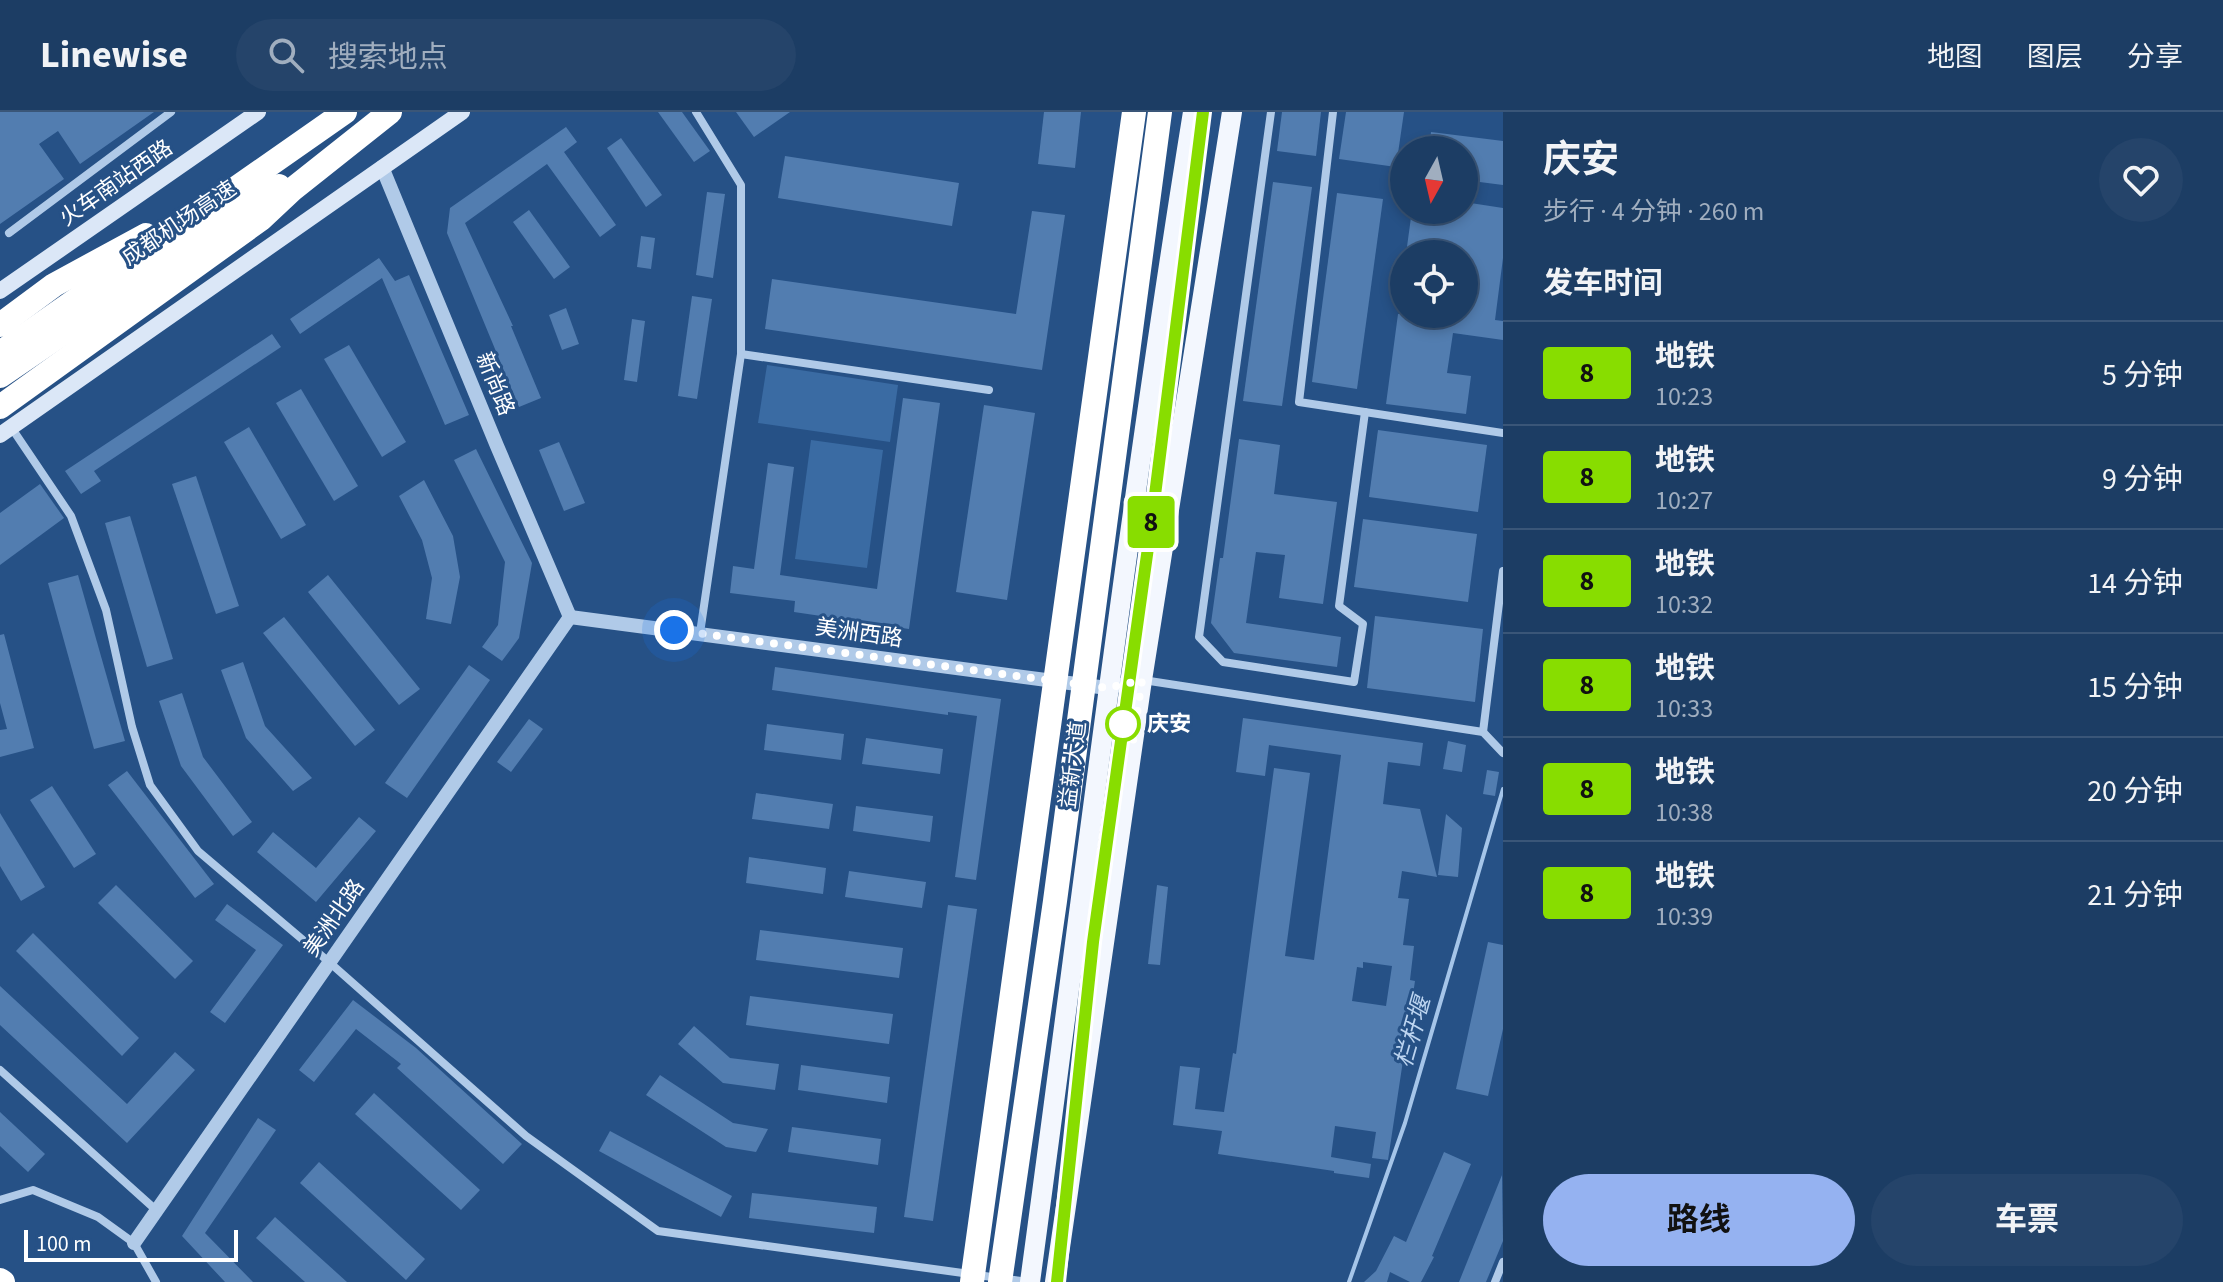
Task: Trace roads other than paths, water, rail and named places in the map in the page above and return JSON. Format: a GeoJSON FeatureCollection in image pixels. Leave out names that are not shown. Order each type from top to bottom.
{"type":"FeatureCollection","features":[{"type":"Feature","properties":{"kind":"highway","name":"成都机场高速"},"geometry":{"type":"LineString","coordinates":[[0,353],[345,112]]}},
{"type":"Feature","properties":{"kind":"highway","name":"成都机场高速"},"geometry":{"type":"LineString","coordinates":[[0,376],[388,112]]}},
{"type":"Feature","properties":{"kind":"highway"},"geometry":{"type":"LineString","coordinates":[[4,423],[261,219],[388,112]]}},
{"type":"Feature","properties":{"kind":"highway"},"geometry":{"type":"LineString","coordinates":[[972,1282],[1134,112]]}},
{"type":"Feature","properties":{"kind":"highway"},"geometry":{"type":"LineString","coordinates":[[1000,1282],[1055,901],[1160,112]]}},
{"type":"Feature","properties":{"kind":"highway"},"geometry":{"type":"LineString","coordinates":[[0,325],[54,285],[263,170]]}},
{"type":"Feature","properties":{"kind":"main road","name":"火车南站西路"},"geometry":{"type":"LineString","coordinates":[[1,288],[258,112]]}},
{"type":"Feature","properties":{"kind":"main road"},"geometry":{"type":"LineString","coordinates":[[4,423],[462,112]]}},
{"type":"Feature","properties":{"kind":"main road","name":"益新大道"},"geometry":{"type":"LineString","coordinates":[[1029,1282],[1107,688],[1161,305],[1193,112]]}},
{"type":"Feature","properties":{"kind":"main road"},"geometry":{"type":"LineString","coordinates":[[1055,1282],[1142,680],[1232,112]]}},
{"type":"Feature","properties":{"kind":"street"},"geometry":{"type":"LineString","coordinates":[[9,233],[171,112]]}},
{"type":"Feature","properties":{"kind":"street"},"geometry":{"type":"LineString","coordinates":[[696,112],[741,185],[741,354],[700,633]]}},
{"type":"Feature","properties":{"kind":"street"},"geometry":{"type":"LineString","coordinates":[[1271,112],[1199,637],[1223,662],[1354,682],[1363,624],[1339,606],[1365,412]]}},
{"type":"Feature","properties":{"kind":"street"},"geometry":{"type":"LineString","coordinates":[[1333,112],[1299,402],[1503,433]]}},
{"type":"Feature","properties":{"kind":"street","name":"新尚路"},"geometry":{"type":"LineString","coordinates":[[382,167],[570,617]]}},
{"type":"Feature","properties":{"kind":"street"},"geometry":{"type":"LineString","coordinates":[[741,354],[989,390]]}},
{"type":"Feature","properties":{"kind":"street"},"geometry":{"type":"LineString","coordinates":[[4,423],[71,516],[106,610],[132,727],[150,785],[198,851],[526,1136],[658,1231],[1029,1282]]}},
{"type":"Feature","properties":{"kind":"street"},"geometry":{"type":"LineString","coordinates":[[1483,732],[1503,571]]}},
{"type":"Feature","properties":{"kind":"street","name":"美洲西路"},"geometry":{"type":"LineString","coordinates":[[570,617],[1107,688],[1142,680]]}},
{"type":"Feature","properties":{"kind":"street","name":"美洲北路"},"geometry":{"type":"LineString","coordinates":[[134,1243],[570,617]]}},
{"type":"Feature","properties":{"kind":"street"},"geometry":{"type":"LineString","coordinates":[[1142,680],[1483,732],[1503,753]]}},
{"type":"Feature","properties":{"kind":"street"},"geometry":{"type":"LineString","coordinates":[[0,1070],[156,1210]]}},
{"type":"Feature","properties":{"kind":"street"},"geometry":{"type":"LineString","coordinates":[[0,1200],[33,1190],[98,1217],[134,1243],[156,1282]]}},
{"type":"Feature","properties":{"kind":"street"},"geometry":{"type":"LineString","coordinates":[[1495,1282],[1503,1262]]}},
{"type":"Feature","properties":{"kind":"waterway","name":"栏杆堰"},"geometry":{"type":"LineString","coordinates":[[1349,1282],[1405,1123],[1503,789]]}},
{"type":"Feature","properties":{"kind":"metro line","name":"8"},"geometry":{"type":"LineString","coordinates":[[1057,1282],[1093,942],[1152,519],[1203,112]]}},
{"type":"Feature","properties":{"kind":"place","name":"庆安"},"geometry":{"type":"Point","coordinates":[1123,724]}}]}
